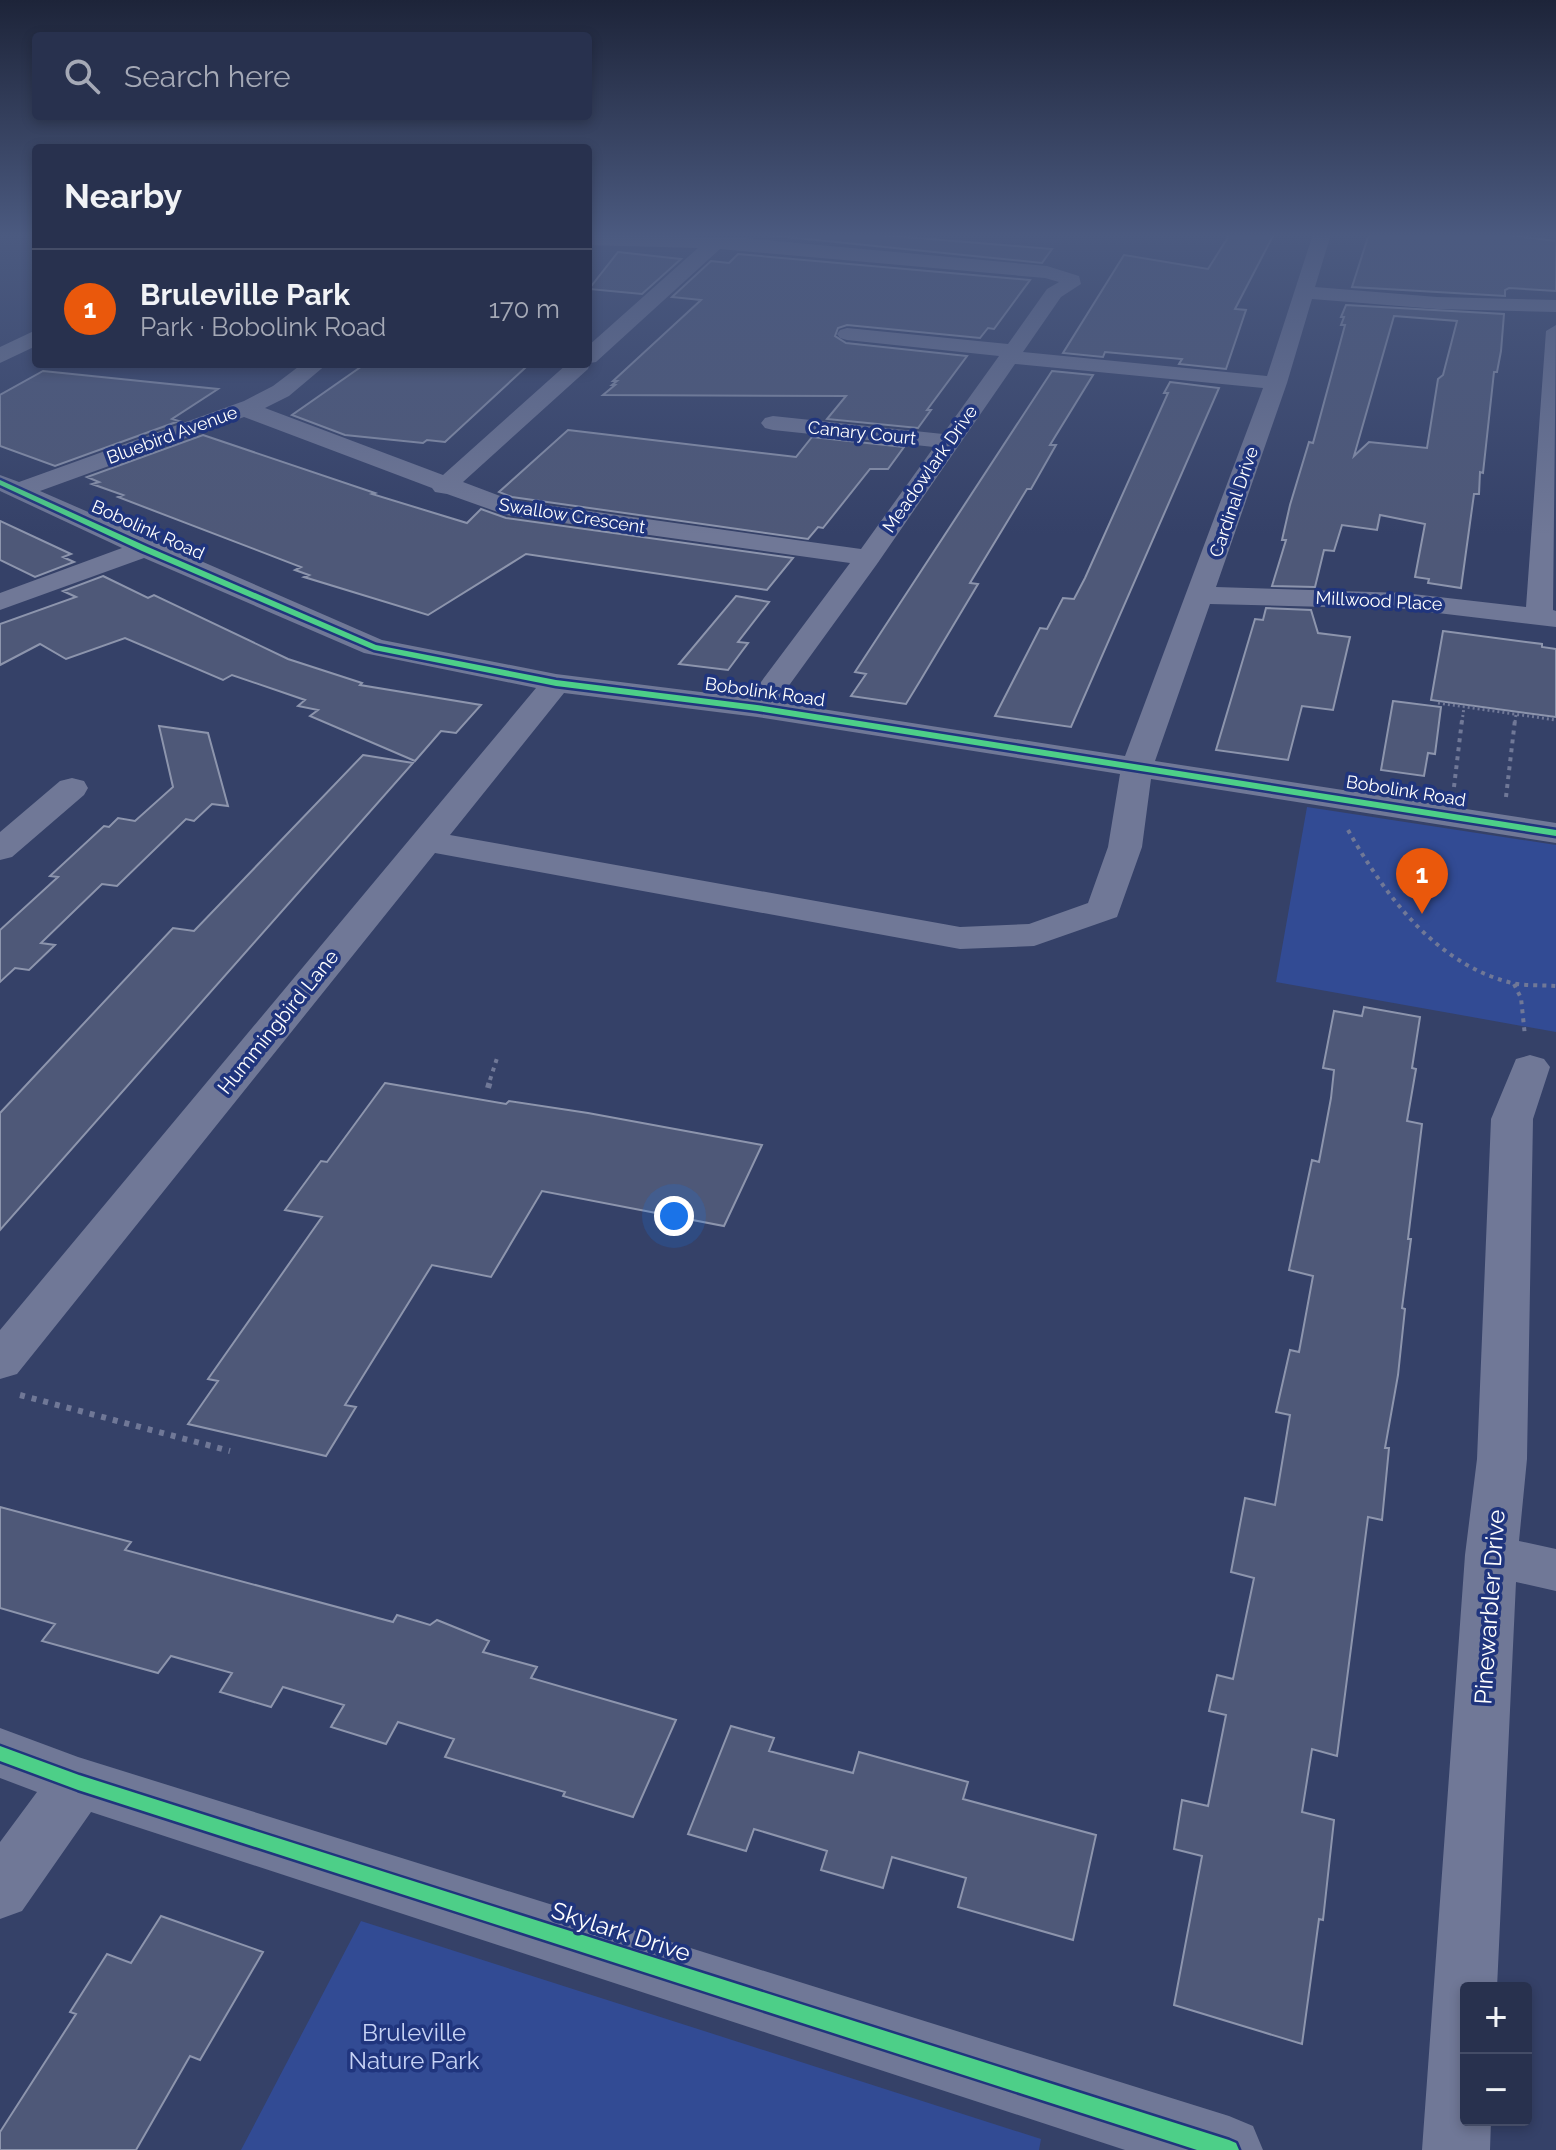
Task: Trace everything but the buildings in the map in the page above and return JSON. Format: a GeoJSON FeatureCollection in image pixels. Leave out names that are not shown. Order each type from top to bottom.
{"type":"FeatureCollection","features":[{"type":"Feature","properties":{"kind":"main road"},"geometry":{"type":"LineString","coordinates":[[0,356],[32,339]]}},
{"type":"Feature","properties":{"kind":"street"},"geometry":{"type":"LineString","coordinates":[[592,353],[613,334]]}},
{"type":"Feature","properties":{"kind":"street"},"geometry":{"type":"LineString","coordinates":[[850,334],[1276,383]]}},
{"type":"Feature","properties":{"kind":"street","name":"Meadowlark Drive"},"geometry":{"type":"LineString","coordinates":[[757,708],[868,558],[1025,334]]}},
{"type":"Feature","properties":{"kind":"street","name":"Cardinal Drive"},"geometry":{"type":"LineString","coordinates":[[427,841],[960,938],[1034,935],[1104,909],[1125,847],[1137,767],[1201,595],[1290,334]]}},
{"type":"Feature","properties":{"kind":"street"},"geometry":{"type":"LineString","coordinates":[[1548,618],[1556,334]]}},
{"type":"Feature","properties":{"kind":"street","name":"Bluebird Avenue"},"geometry":{"type":"LineString","coordinates":[[10,486],[245,409],[281,391],[311,368]]}},
{"type":"Feature","properties":{"kind":"street"},"geometry":{"type":"LineString","coordinates":[[444,487],[576,368]]}},
{"type":"Feature","properties":{"kind":"street","name":"Swallow Crescent"},"geometry":{"type":"LineString","coordinates":[[245,409],[444,487],[533,513],[868,558]]}},
{"type":"Feature","properties":{"kind":"street","name":"Canary Court"},"geometry":{"type":"LineString","coordinates":[[773,423],[950,442]]}},
{"type":"Feature","properties":{"kind":"street","name":"Bobolink Road"},"geometry":{"type":"LineString","coordinates":[[10,486],[145,549],[374,647],[556,683],[757,708],[1556,833]]}},
{"type":"Feature","properties":{"kind":"street"},"geometry":{"type":"LineString","coordinates":[[0,602],[145,549]]}},
{"type":"Feature","properties":{"kind":"street","name":"Millwood Place"},"geometry":{"type":"LineString","coordinates":[[1201,595],[1404,601],[1548,618]]}},
{"type":"Feature","properties":{"kind":"street","name":"Hummingbird Lane"},"geometry":{"type":"LineString","coordinates":[[8,1378],[427,841],[556,683]]}},
{"type":"Feature","properties":{"kind":"street"},"geometry":{"type":"LineString","coordinates":[[0,850],[72,788]]}},
{"type":"Feature","properties":{"kind":"street","name":"Pinewarbler Drive"},"geometry":{"type":"LineString","coordinates":[[1456,2150],[1491,1555],[1502,1459],[1512,1119],[1530,1067]]}},
{"type":"Feature","properties":{"kind":"street"},"geometry":{"type":"LineString","coordinates":[[1491,1555],[1556,1570]]}},
{"type":"Feature","properties":{"kind":"street","name":"Skylark Drive"},"geometry":{"type":"LineString","coordinates":[[0,1753],[78,1782],[1229,2150]]}},
{"type":"Feature","properties":{"kind":"street"},"geometry":{"type":"LineString","coordinates":[[0,1891],[78,1782]]}},
{"type":"Feature","properties":{"kind":"path"},"geometry":{"type":"LineString","coordinates":[[1438,703],[1556,720]]}},
{"type":"Feature","properties":{"kind":"path"},"geometry":{"type":"LineString","coordinates":[[1450,816],[1464,707]]}},
{"type":"Feature","properties":{"kind":"path"},"geometry":{"type":"LineString","coordinates":[[1503,825],[1516,714]]}},
{"type":"Feature","properties":{"kind":"path"},"geometry":{"type":"LineString","coordinates":[[1325,796],[1341,814],[1359,851],[1432,942],[1474,969],[1513,983],[1556,986]]}},
{"type":"Feature","properties":{"kind":"path"},"geometry":{"type":"LineString","coordinates":[[1513,983],[1521,998],[1530,1067]]}},
{"type":"Feature","properties":{"kind":"path"},"geometry":{"type":"LineString","coordinates":[[488,1088],[498,1055]]}},
{"type":"Feature","properties":{"kind":"path"},"geometry":{"type":"LineString","coordinates":[[8,1378],[230,1451]]}},
{"type":"Feature","properties":{"kind":"green space"},"geometry":{"type":"Polygon","coordinates":[[[1307,807],[1556,845],[1556,1032],[1276,982],[1307,807]]]}},
{"type":"Feature","properties":{"kind":"green space","name":"Bruleville Nature Park"},"geometry":{"type":"Polygon","coordinates":[[[361,1921],[1041,2139],[1039,2150],[241,2150],[361,1921]]]}},
{"type":"Feature","properties":{"kind":"cycle path"},"geometry":{"type":"LineString","coordinates":[[0,482],[145,549],[374,647],[556,683],[757,708],[1556,833]]}},
{"type":"Feature","properties":{"kind":"cycle path"},"geometry":{"type":"LineString","coordinates":[[0,1753],[78,1782],[1229,2150]]}},
{"type":"Feature","properties":{"kind":"place","name":"Bruleville Park"},"geometry":{"type":"Point","coordinates":[1422,914]}}]}
